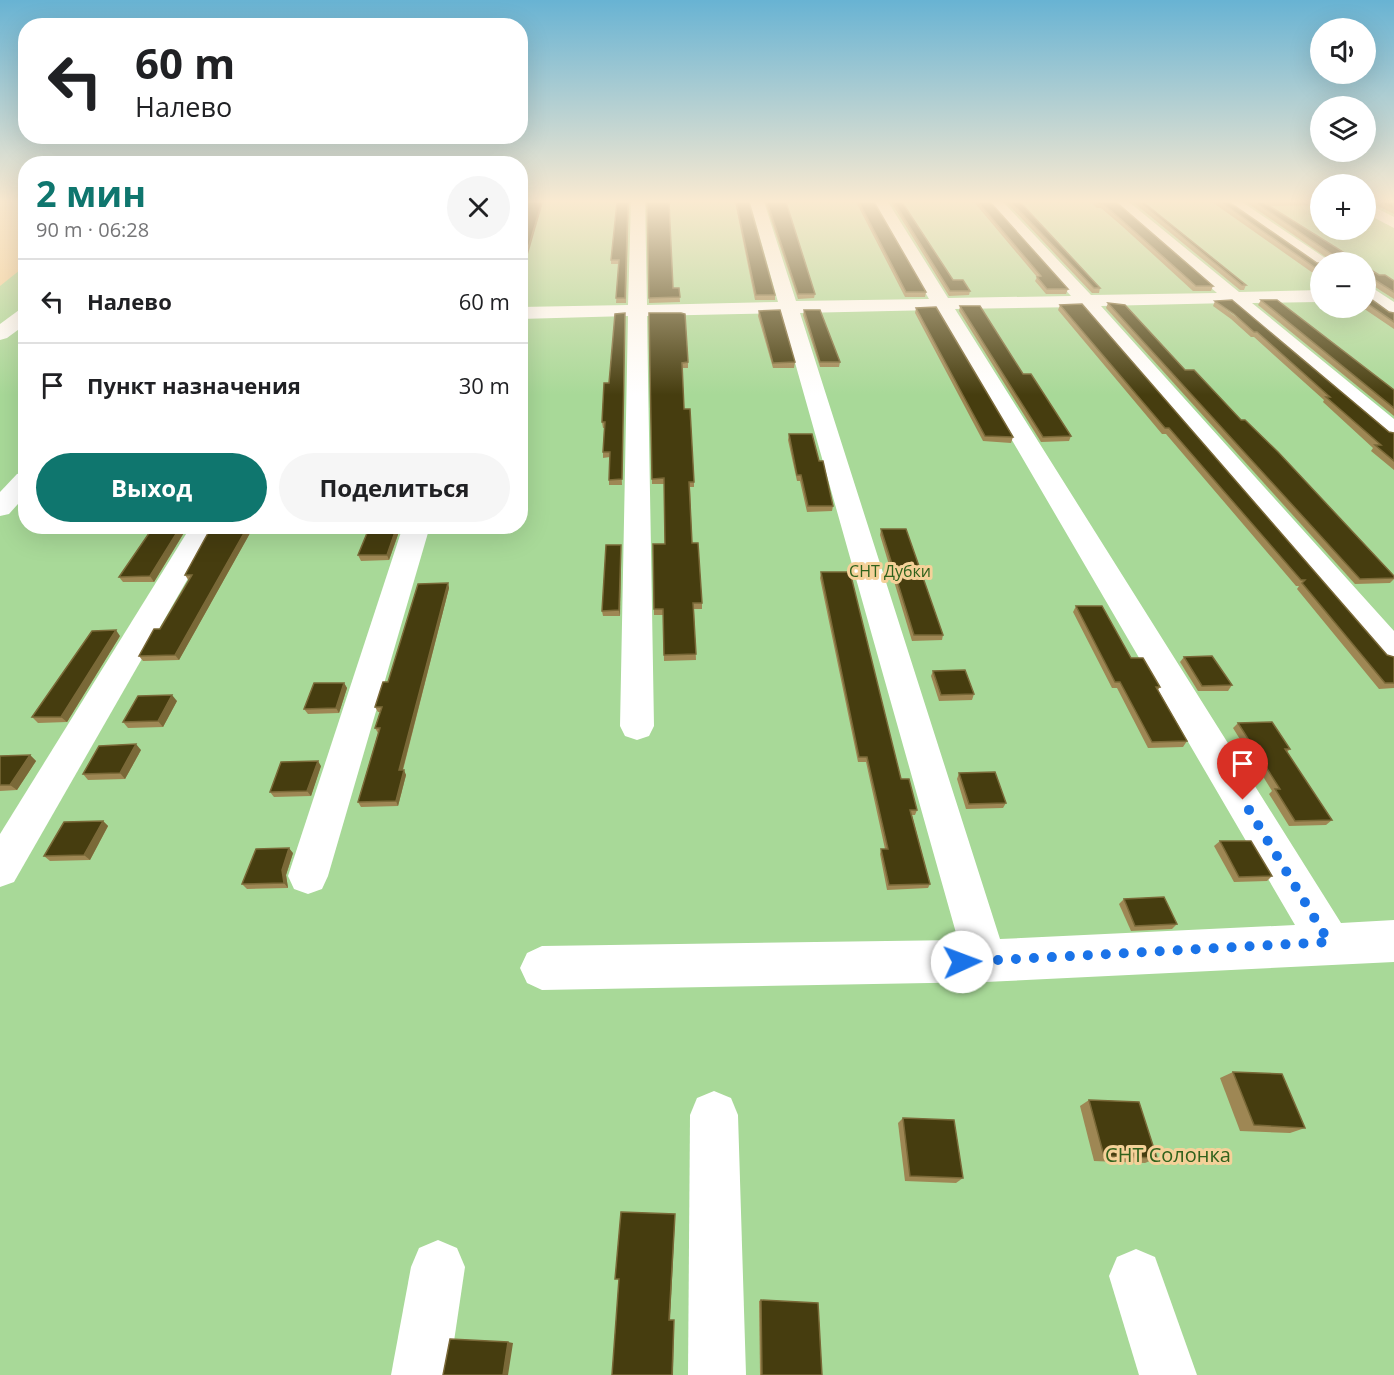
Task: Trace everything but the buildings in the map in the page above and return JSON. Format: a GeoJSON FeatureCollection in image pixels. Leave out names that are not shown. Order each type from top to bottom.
{"type":"FeatureCollection","features":[{"type":"Feature","properties":{"kind":"street"},"geometry":{"type":"LineString","coordinates":[[637,266],[637,726]]}},
{"type":"Feature","properties":{"kind":"street"},"geometry":{"type":"LineString","coordinates":[[777,266],[985,961]]}},
{"type":"Feature","properties":{"kind":"street"},"geometry":{"type":"LineString","coordinates":[[919,266],[1329,942]]}},
{"type":"Feature","properties":{"kind":"street"},"geometry":{"type":"LineString","coordinates":[[1053,266],[1394,651]]}},
{"type":"Feature","properties":{"kind":"street"},"geometry":{"type":"LineString","coordinates":[[1198,266],[1394,431]]}},
{"type":"Feature","properties":{"kind":"street"},"geometry":{"type":"LineString","coordinates":[[1376,294],[1394,294]]}},
{"type":"Feature","properties":{"kind":"street"},"geometry":{"type":"LineString","coordinates":[[528,313],[1310,296]]}},
{"type":"Feature","properties":{"kind":"street"},"geometry":{"type":"LineString","coordinates":[[1376,300],[1394,311]]}},
{"type":"Feature","properties":{"kind":"street"},"geometry":{"type":"LineString","coordinates":[[0,508],[18,488]]}},
{"type":"Feature","properties":{"kind":"street"},"geometry":{"type":"LineString","coordinates":[[0,869],[200,534]]}},
{"type":"Feature","properties":{"kind":"street"},"geometry":{"type":"LineString","coordinates":[[308,876],[415,534]]}},
{"type":"Feature","properties":{"kind":"street"},"geometry":{"type":"LineString","coordinates":[[542,968],[985,961],[1394,940]]}},
{"type":"Feature","properties":{"kind":"street"},"geometry":{"type":"LineString","coordinates":[[714,1115],[717,1375]]}},
{"type":"Feature","properties":{"kind":"street"},"geometry":{"type":"LineString","coordinates":[[420,1375],[438,1267]]}},
{"type":"Feature","properties":{"kind":"street"},"geometry":{"type":"LineString","coordinates":[[1136,1276],[1168,1375]]}},
{"type":"Feature","properties":{"kind":"green space","name":"СНТ Дубки"},"geometry":{"type":"Polygon","coordinates":[[[528,266],[1310,266],[1310,318],[1376,318],[1376,266],[1394,266],[1394,1375],[0,1375],[0,286],[18,272],[18,534],[528,534],[528,266]]]}},
{"type":"Feature","properties":{"kind":"route"},"geometry":{"type":"LineString","coordinates":[[962,962],[1329,942],[1243,800]]}},
{"type":"Feature","properties":{"kind":"park label","name":"СНТ Солонка"},"geometry":{"type":"Point","coordinates":[1168,1154]}}]}
